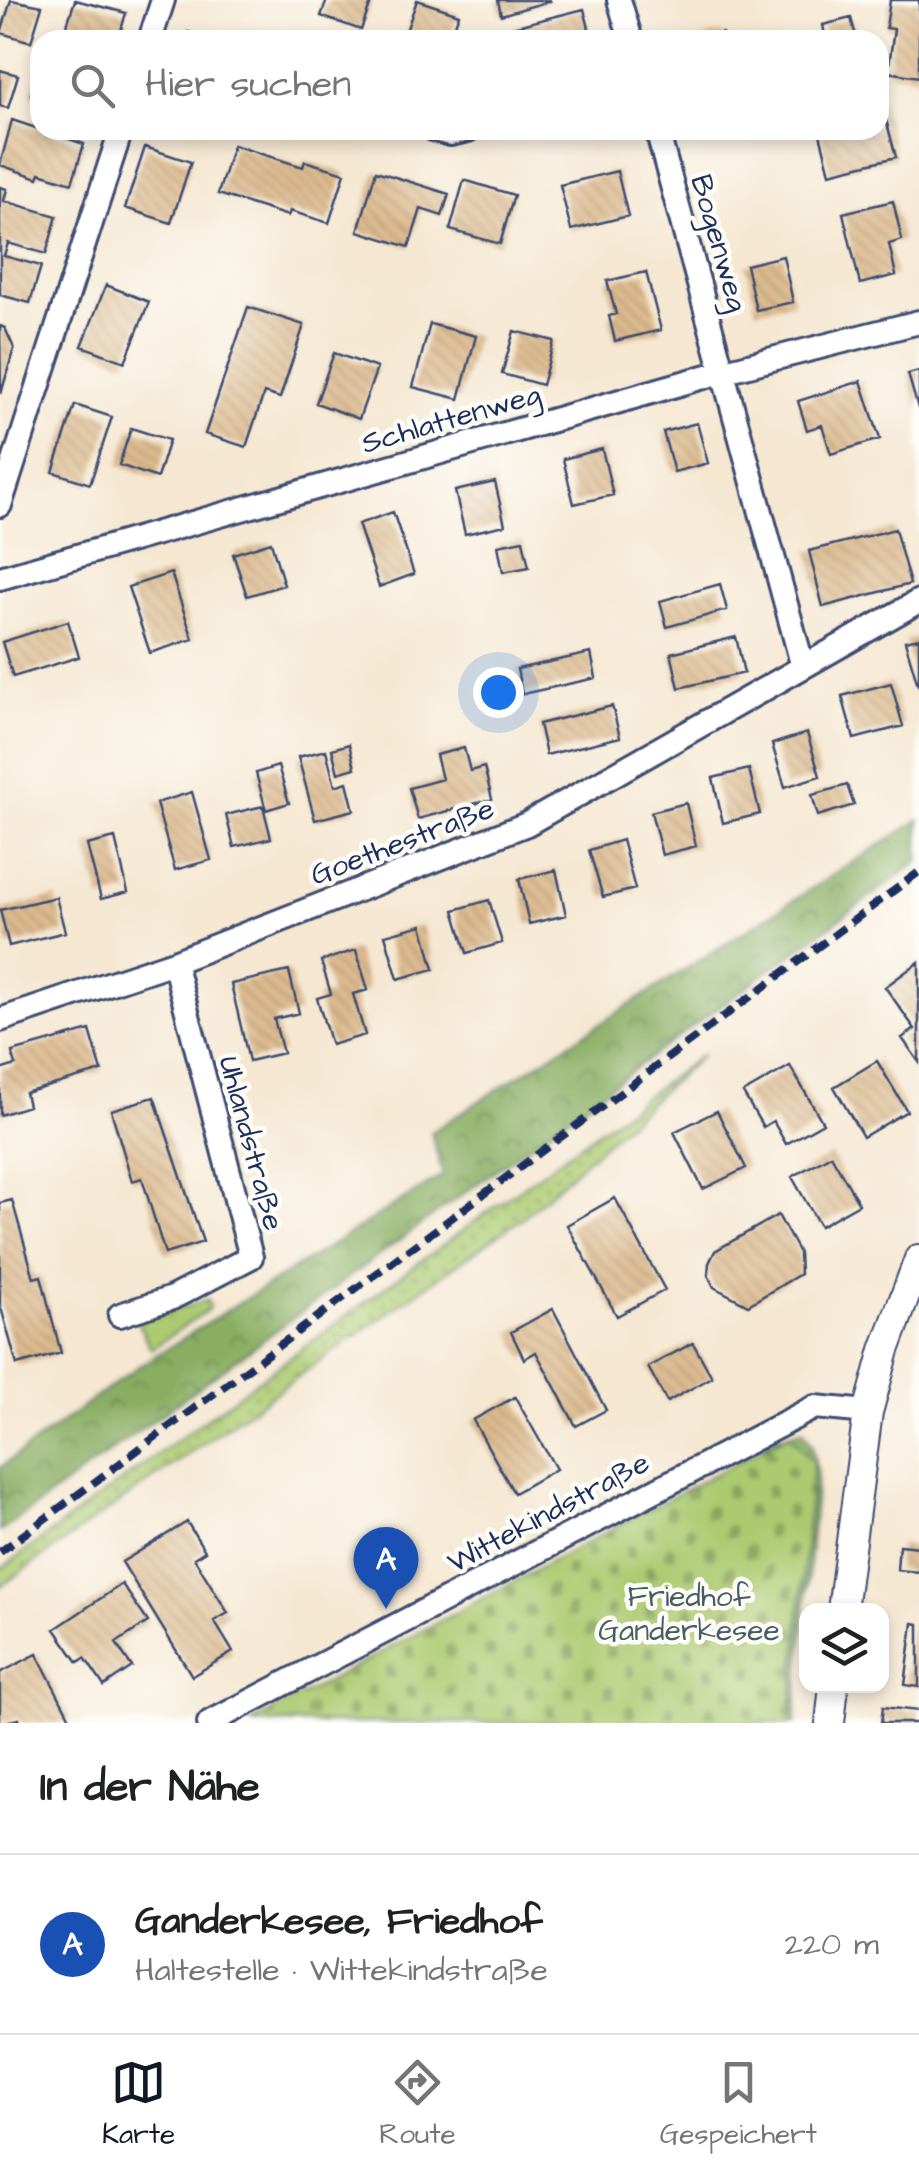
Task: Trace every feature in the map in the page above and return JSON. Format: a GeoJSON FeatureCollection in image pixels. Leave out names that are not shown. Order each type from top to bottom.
{"type":"FeatureCollection","features":[{"type":"Feature","properties":{"kind":"street"},"geometry":{"type":"LineString","coordinates":[[153,30],[163,0]]}},
{"type":"Feature","properties":{"kind":"street"},"geometry":{"type":"LineString","coordinates":[[619,0],[628,30]]}},
{"type":"Feature","properties":{"kind":"street"},"geometry":{"type":"LineString","coordinates":[[0,505],[118,140]]}},
{"type":"Feature","properties":{"kind":"street","name":"Bogenweg"},"geometry":{"type":"LineString","coordinates":[[661,140],[724,371]]}},
{"type":"Feature","properties":{"kind":"street","name":"Schlattenweg"},"geometry":{"type":"LineString","coordinates":[[0,578],[724,371],[919,322]]}},
{"type":"Feature","properties":{"kind":"street"},"geometry":{"type":"LineString","coordinates":[[724,371],[804,666]]}},
{"type":"Feature","properties":{"kind":"street","name":"Goethestraße"},"geometry":{"type":"LineString","coordinates":[[0,1020],[174,962],[527,824],[919,600]]}},
{"type":"Feature","properties":{"kind":"street","name":"Uhlandstraße"},"geometry":{"type":"LineString","coordinates":[[120,1315],[172,1298],[251,1257],[174,962]]}},
{"type":"Feature","properties":{"kind":"street"},"geometry":{"type":"LineString","coordinates":[[843,1603],[868,1412],[911,1297],[919,1259]]}},
{"type":"Feature","properties":{"kind":"street","name":"Wittekindstraße"},"geometry":{"type":"LineString","coordinates":[[208,1723],[815,1407],[868,1412]]}},
{"type":"Feature","properties":{"kind":"street"},"geometry":{"type":"LineString","coordinates":[[830,1723],[833,1693]]}},
{"type":"Feature","properties":{"kind":"green space"},"geometry":{"type":"Polygon","coordinates":[[[919,820],[919,861],[0,1532],[0,1468],[139,1366],[443,1175],[431,1132],[919,820]]]}},
{"type":"Feature","properties":{"kind":"green space"},"geometry":{"type":"Polygon","coordinates":[[[703,1054],[521,1219],[0,1587],[0,1570],[703,1054]]]}},
{"type":"Feature","properties":{"kind":"green space"},"geometry":{"type":"Polygon","coordinates":[[[207,1300],[209,1309],[151,1349],[137,1321],[207,1300]]]}},
{"type":"Feature","properties":{"kind":"green space"},"geometry":{"type":"Polygon","coordinates":[[[803,1430],[812,1445],[817,1475],[806,1603],[799,1603],[795,1723],[775,1723],[757,1452],[770,1439],[803,1430]]]}},
{"type":"Feature","properties":{"kind":"green space","name":"Friedhof Ganderkesee"},"geometry":{"type":"Polygon","coordinates":[[[789,1434],[813,1462],[790,1723],[250,1723],[789,1434]]]}},
{"type":"Feature","properties":{"kind":"building"},"geometry":{"type":"Polygon","coordinates":[[[11,0],[42,6],[35,30],[30,30],[30,42],[1,33],[11,0]]]}},
{"type":"Feature","properties":{"kind":"building"},"geometry":{"type":"Polygon","coordinates":[[[75,0],[126,13],[121,30],[65,30],[75,0]]]}},
{"type":"Feature","properties":{"kind":"building"},"geometry":{"type":"Polygon","coordinates":[[[327,0],[372,0],[361,30],[321,16],[327,0]]]}},
{"type":"Feature","properties":{"kind":"building"},"geometry":{"type":"Polygon","coordinates":[[[417,0],[459,14],[453,30],[406,30],[417,0]]]}},
{"type":"Feature","properties":{"kind":"building"},"geometry":{"type":"Polygon","coordinates":[[[498,0],[549,0],[550,1],[501,15],[498,0]]]}},
{"type":"Feature","properties":{"kind":"building"},"geometry":{"type":"Polygon","coordinates":[[[890,0],[919,0],[919,77],[889,72],[894,29],[886,28],[890,0]]]}},
{"type":"Feature","properties":{"kind":"building"},"geometry":{"type":"Polygon","coordinates":[[[584,9],[589,30],[514,30],[513,27],[584,9]]]}},
{"type":"Feature","properties":{"kind":"building"},"geometry":{"type":"Polygon","coordinates":[[[851,18],[854,30],[824,30],[823,25],[851,18]]]}},
{"type":"Feature","properties":{"kind":"building"},"geometry":{"type":"Polygon","coordinates":[[[0,70],[18,75],[8,108],[0,106],[0,70]]]}},
{"type":"Feature","properties":{"kind":"building"},"geometry":{"type":"Polygon","coordinates":[[[12,120],[30,126],[30,140],[72,140],[84,144],[72,183],[40,173],[38,178],[0,165],[12,120]]]}},
{"type":"Feature","properties":{"kind":"building"},"geometry":{"type":"Polygon","coordinates":[[[889,131],[896,157],[830,173],[822,140],[889,140],[889,131]]]}},
{"type":"Feature","properties":{"kind":"building"},"geometry":{"type":"Polygon","coordinates":[[[233,145],[303,167],[305,161],[345,173],[329,223],[290,211],[288,216],[218,194],[233,145]]]}},
{"type":"Feature","properties":{"kind":"building"},"geometry":{"type":"Polygon","coordinates":[[[145,147],[191,162],[171,223],[125,208],[145,147]]]}},
{"type":"Feature","properties":{"kind":"building"},"geometry":{"type":"Polygon","coordinates":[[[376,171],[449,194],[442,216],[421,209],[409,247],[358,231],[376,171]]]}},
{"type":"Feature","properties":{"kind":"building"},"geometry":{"type":"Polygon","coordinates":[[[617,171],[628,216],[571,230],[560,185],[617,171]]]}},
{"type":"Feature","properties":{"kind":"building"},"geometry":{"type":"Polygon","coordinates":[[[464,180],[514,195],[500,244],[450,230],[464,180]]]}},
{"type":"Feature","properties":{"kind":"building"},"geometry":{"type":"Polygon","coordinates":[[[0,187],[7,189],[4,201],[57,216],[46,254],[8,243],[4,256],[41,266],[30,303],[0,295],[0,187]]]}},
{"type":"Feature","properties":{"kind":"building"},"geometry":{"type":"Polygon","coordinates":[[[893,201],[902,240],[889,244],[896,275],[860,284],[843,213],[893,201]]]}},
{"type":"Feature","properties":{"kind":"building"},"geometry":{"type":"Polygon","coordinates":[[[783,256],[793,302],[756,310],[746,265],[783,256]]]}},
{"type":"Feature","properties":{"kind":"building"},"geometry":{"type":"Polygon","coordinates":[[[646,272],[661,330],[615,341],[609,316],[616,314],[607,281],[646,272]]]}},
{"type":"Feature","properties":{"kind":"building"},"geometry":{"type":"Polygon","coordinates":[[[106,285],[149,302],[125,362],[82,346],[106,285]]]}},
{"type":"Feature","properties":{"kind":"building"},"geometry":{"type":"Polygon","coordinates":[[[248,307],[304,325],[280,398],[264,393],[246,447],[205,434],[248,307]]]}},
{"type":"Feature","properties":{"kind":"building"},"geometry":{"type":"Polygon","coordinates":[[[430,324],[476,336],[459,399],[413,387],[430,324]]]}},
{"type":"Feature","properties":{"kind":"building"},"geometry":{"type":"Polygon","coordinates":[[[0,326],[5,328],[14,348],[1,394],[0,326]]]}},
{"type":"Feature","properties":{"kind":"building"},"geometry":{"type":"Polygon","coordinates":[[[514,331],[554,341],[542,385],[502,374],[514,331]]]}},
{"type":"Feature","properties":{"kind":"building"},"geometry":{"type":"Polygon","coordinates":[[[334,353],[377,368],[359,419],[316,403],[334,353]]]}},
{"type":"Feature","properties":{"kind":"building"},"geometry":{"type":"Polygon","coordinates":[[[919,371],[919,408],[918,408],[908,374],[919,371]]]}},
{"type":"Feature","properties":{"kind":"building"},"geometry":{"type":"Polygon","coordinates":[[[861,381],[880,439],[831,454],[822,425],[807,430],[798,401],[861,381]]]}},
{"type":"Feature","properties":{"kind":"building"},"geometry":{"type":"Polygon","coordinates":[[[75,405],[112,417],[90,484],[53,472],[75,405]]]}},
{"type":"Feature","properties":{"kind":"building"},"geometry":{"type":"Polygon","coordinates":[[[697,423],[708,463],[674,472],[663,432],[697,423]]]}},
{"type":"Feature","properties":{"kind":"building"},"geometry":{"type":"Polygon","coordinates":[[[131,428],[169,440],[157,478],[119,465],[131,428]]]}},
{"type":"Feature","properties":{"kind":"building"},"geometry":{"type":"Polygon","coordinates":[[[602,449],[613,495],[574,504],[563,459],[602,449]]]}},
{"type":"Feature","properties":{"kind":"building"},"geometry":{"type":"Polygon","coordinates":[[[495,482],[505,525],[465,534],[455,491],[495,482]]]}},
{"type":"Feature","properties":{"kind":"building"},"geometry":{"type":"Polygon","coordinates":[[[393,512],[414,574],[379,587],[358,524],[393,512]]]}},
{"type":"Feature","properties":{"kind":"building"},"geometry":{"type":"Polygon","coordinates":[[[895,529],[910,584],[823,607],[809,551],[895,529]]]}},
{"type":"Feature","properties":{"kind":"building"},"geometry":{"type":"Polygon","coordinates":[[[523,540],[529,567],[503,572],[498,545],[523,540]]]}},
{"type":"Feature","properties":{"kind":"building"},"geometry":{"type":"Polygon","coordinates":[[[271,542],[284,585],[247,596],[233,554],[271,542]]]}},
{"type":"Feature","properties":{"kind":"building"},"geometry":{"type":"Polygon","coordinates":[[[171,573],[193,639],[150,653],[128,587],[171,573]]]}},
{"type":"Feature","properties":{"kind":"building"},"geometry":{"type":"Polygon","coordinates":[[[720,584],[727,610],[667,627],[660,601],[720,584]]]}},
{"type":"Feature","properties":{"kind":"building"},"geometry":{"type":"Polygon","coordinates":[[[68,621],[79,657],[13,677],[2,642],[68,621]]]}},
{"type":"Feature","properties":{"kind":"building"},"geometry":{"type":"Polygon","coordinates":[[[736,637],[744,673],[679,688],[671,653],[736,637]]]}},
{"type":"Feature","properties":{"kind":"building"},"geometry":{"type":"Polygon","coordinates":[[[919,638],[919,685],[918,685],[905,641],[919,638]]]}},
{"type":"Feature","properties":{"kind":"building"},"geometry":{"type":"Polygon","coordinates":[[[591,653],[596,678],[522,694],[517,669],[591,653]]]}},
{"type":"Feature","properties":{"kind":"building"},"geometry":{"type":"Polygon","coordinates":[[[891,683],[903,726],[854,739],[842,696],[891,683]]]}},
{"type":"Feature","properties":{"kind":"building"},"geometry":{"type":"Polygon","coordinates":[[[612,706],[620,737],[546,755],[539,724],[612,706]]]}},
{"type":"Feature","properties":{"kind":"building"},"geometry":{"type":"Polygon","coordinates":[[[807,733],[820,776],[785,787],[772,744],[807,733]]]}},
{"type":"Feature","properties":{"kind":"building"},"geometry":{"type":"Polygon","coordinates":[[[349,744],[355,768],[338,773],[332,749],[349,744]]]}},
{"type":"Feature","properties":{"kind":"building"},"geometry":{"type":"Polygon","coordinates":[[[464,748],[470,771],[484,767],[492,799],[418,819],[409,788],[442,779],[436,755],[464,748]]]}},
{"type":"Feature","properties":{"kind":"building"},"geometry":{"type":"Polygon","coordinates":[[[326,750],[335,786],[347,782],[354,810],[315,820],[298,757],[326,750]]]}},
{"type":"Feature","properties":{"kind":"building"},"geometry":{"type":"Polygon","coordinates":[[[278,766],[289,803],[266,810],[256,773],[278,766]]]}},
{"type":"Feature","properties":{"kind":"building"},"geometry":{"type":"Polygon","coordinates":[[[749,769],[760,814],[723,823],[713,778],[749,769]]]}},
{"type":"Feature","properties":{"kind":"building"},"geometry":{"type":"Polygon","coordinates":[[[847,785],[854,805],[818,816],[812,795],[847,785]]]}},
{"type":"Feature","properties":{"kind":"building"},"geometry":{"type":"Polygon","coordinates":[[[192,792],[211,860],[175,870],[156,803],[192,792]]]}},
{"type":"Feature","properties":{"kind":"building"},"geometry":{"type":"Polygon","coordinates":[[[686,803],[696,846],[662,855],[651,812],[686,803]]]}},
{"type":"Feature","properties":{"kind":"building"},"geometry":{"type":"Polygon","coordinates":[[[263,806],[271,838],[234,847],[226,815],[263,806]]]}},
{"type":"Feature","properties":{"kind":"building"},"geometry":{"type":"Polygon","coordinates":[[[115,838],[128,892],[101,899],[87,845],[115,838]]]}},
{"type":"Feature","properties":{"kind":"building"},"geometry":{"type":"Polygon","coordinates":[[[622,840],[635,889],[603,897],[589,850],[622,840]]]}},
{"type":"Feature","properties":{"kind":"building"},"geometry":{"type":"Polygon","coordinates":[[[556,870],[566,915],[529,924],[519,879],[556,870]]]}},
{"type":"Feature","properties":{"kind":"building"},"geometry":{"type":"Polygon","coordinates":[[[56,897],[65,932],[9,946],[0,910],[56,897]]]}},
{"type":"Feature","properties":{"kind":"building"},"geometry":{"type":"Polygon","coordinates":[[[489,900],[502,943],[467,953],[454,910],[489,900]]]}},
{"type":"Feature","properties":{"kind":"building"},"geometry":{"type":"Polygon","coordinates":[[[422,925],[434,969],[398,979],[385,935],[422,925]]]}},
{"type":"Feature","properties":{"kind":"building"},"geometry":{"type":"Polygon","coordinates":[[[356,950],[368,990],[353,994],[365,1035],[331,1045],[317,998],[331,994],[321,961],[356,950]]]}},
{"type":"Feature","properties":{"kind":"building"},"geometry":{"type":"Polygon","coordinates":[[[919,962],[919,1062],[902,1038],[915,1029],[885,987],[919,962]]]}},
{"type":"Feature","properties":{"kind":"building"},"geometry":{"type":"Polygon","coordinates":[[[289,971],[299,1013],[274,1019],[283,1053],[249,1061],[231,984],[289,971]]]}},
{"type":"Feature","properties":{"kind":"building"},"geometry":{"type":"Polygon","coordinates":[[[90,1030],[102,1071],[25,1093],[28,1106],[0,1115],[0,1070],[16,1065],[12,1052],[90,1030]]]}},
{"type":"Feature","properties":{"kind":"building"},"geometry":{"type":"Polygon","coordinates":[[[877,1061],[907,1111],[863,1137],[834,1087],[877,1061]]]}},
{"type":"Feature","properties":{"kind":"building"},"geometry":{"type":"Polygon","coordinates":[[[790,1066],[823,1123],[786,1144],[773,1121],[763,1127],[743,1093],[790,1066]]]}},
{"type":"Feature","properties":{"kind":"building"},"geometry":{"type":"Polygon","coordinates":[[[154,1097],[203,1242],[165,1254],[142,1178],[132,1181],[111,1110],[154,1097]]]}},
{"type":"Feature","properties":{"kind":"building"},"geometry":{"type":"Polygon","coordinates":[[[717,1111],[746,1168],[703,1189],[674,1132],[717,1111]]]}},
{"type":"Feature","properties":{"kind":"building"},"geometry":{"type":"Polygon","coordinates":[[[831,1155],[859,1204],[820,1226],[792,1177],[831,1155]]]}},
{"type":"Feature","properties":{"kind":"building"},"geometry":{"type":"Polygon","coordinates":[[[615,1198],[665,1290],[617,1316],[567,1225],[615,1198]]]}},
{"type":"Feature","properties":{"kind":"building"},"geometry":{"type":"Polygon","coordinates":[[[12,1200],[34,1278],[41,1276],[61,1353],[17,1365],[0,1304],[0,1203],[12,1200]]]}},
{"type":"Feature","properties":{"kind":"building"},"geometry":{"type":"Polygon","coordinates":[[[778,1215],[799,1253],[800,1274],[748,1305],[714,1287],[708,1275],[715,1251],[778,1215]]]}},
{"type":"Feature","properties":{"kind":"building"},"geometry":{"type":"Polygon","coordinates":[[[553,1309],[606,1410],[576,1426],[536,1352],[524,1359],[511,1332],[553,1309]]]}},
{"type":"Feature","properties":{"kind":"building"},"geometry":{"type":"Polygon","coordinates":[[[693,1343],[712,1377],[667,1402],[648,1367],[693,1343]]]}},
{"type":"Feature","properties":{"kind":"building"},"geometry":{"type":"Polygon","coordinates":[[[515,1397],[556,1469],[514,1493],[473,1420],[515,1397]]]}},
{"type":"Feature","properties":{"kind":"building"},"geometry":{"type":"Polygon","coordinates":[[[187,1522],[205,1551],[194,1558],[228,1613],[214,1621],[233,1652],[192,1676],[122,1562],[187,1522]]]}},
{"type":"Feature","properties":{"kind":"building"},"geometry":{"type":"Polygon","coordinates":[[[899,1545],[919,1547],[919,1572],[897,1570],[899,1545]]]}},
{"type":"Feature","properties":{"kind":"building"},"geometry":{"type":"Polygon","coordinates":[[[122,1584],[148,1622],[116,1643],[132,1667],[104,1686],[85,1658],[78,1662],[55,1629],[122,1584]]]}},
{"type":"Feature","properties":{"kind":"building"},"geometry":{"type":"Polygon","coordinates":[[[913,1623],[919,1624],[919,1687],[905,1685],[913,1623]]]}},
{"type":"Feature","properties":{"kind":"building"},"geometry":{"type":"Polygon","coordinates":[[[37,1654],[70,1718],[60,1723],[20,1723],[19,1719],[0,1723],[0,1673],[37,1654]]]}},
{"type":"Feature","properties":{"kind":"building"},"geometry":{"type":"Polygon","coordinates":[[[883,1707],[919,1711],[919,1723],[881,1723],[883,1707]]]}},
{"type":"Feature","properties":{"kind":"railway"},"geometry":{"type":"LineString","coordinates":[[0,1552],[919,872]]}},
{"type":"Feature","properties":{"kind":"place","name":"Ganderkesee, Friedhof"},"geometry":{"type":"Point","coordinates":[386,1609]}}]}
